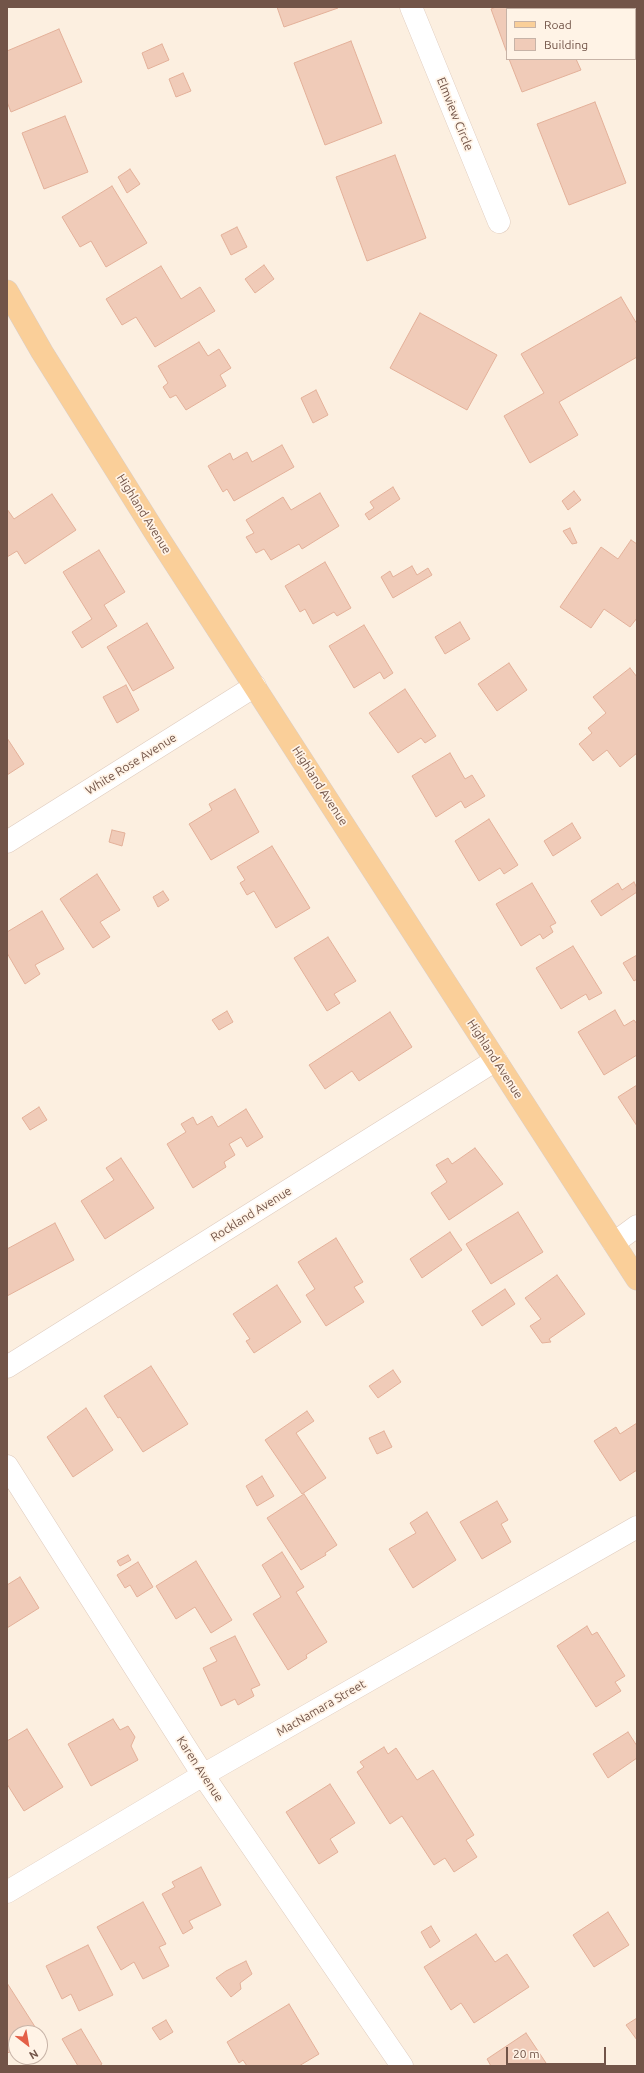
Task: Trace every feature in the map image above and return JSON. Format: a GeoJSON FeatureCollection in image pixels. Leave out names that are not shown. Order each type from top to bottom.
{"type":"FeatureCollection","features":[{"type":"Feature","properties":{"kind":"main road","name":"Highland Avenue"},"geometry":{"type":"LineString","coordinates":[[10,305],[637,1279]]}},
{"type":"Feature","properties":{"kind":"street","name":"Elmview Circle"},"geometry":{"type":"LineString","coordinates":[[411,7],[499,222]]}},
{"type":"Feature","properties":{"kind":"street","name":"White Rose Avenue"},"geometry":{"type":"LineString","coordinates":[[7,842],[255,686]]}},
{"type":"Feature","properties":{"kind":"street","name":"Rockland Avenue"},"geometry":{"type":"LineString","coordinates":[[7,1367],[496,1060]]}},
{"type":"Feature","properties":{"kind":"street"},"geometry":{"type":"LineString","coordinates":[[614,1243],[637,1226]]}},
{"type":"Feature","properties":{"kind":"street","name":"Karen Avenue"},"geometry":{"type":"LineString","coordinates":[[7,1466],[203,1775],[402,2066]]}},
{"type":"Feature","properties":{"kind":"street","name":"MacNamara Street"},"geometry":{"type":"LineString","coordinates":[[7,1892],[203,1775],[637,1527]]}},
{"type":"Feature","properties":{"kind":"building"},"geometry":{"type":"Polygon","coordinates":[[[277,7],[338,7],[338,8],[284,27],[277,7]]]}},
{"type":"Feature","properties":{"kind":"building"},"geometry":{"type":"Polygon","coordinates":[[[496,7],[557,7],[506,8],[506,50],[491,9],[496,7]]]}},
{"type":"Feature","properties":{"kind":"building"},"geometry":{"type":"Polygon","coordinates":[[[59,29],[82,82],[11,112],[7,102],[7,51],[59,29]]]}},
{"type":"Feature","properties":{"kind":"building"},"geometry":{"type":"Polygon","coordinates":[[[351,41],[382,123],[325,145],[294,63],[351,41]]]}},
{"type":"Feature","properties":{"kind":"building"},"geometry":{"type":"Polygon","coordinates":[[[162,44],[169,60],[148,69],[142,53],[162,44]]]}},
{"type":"Feature","properties":{"kind":"building"},"geometry":{"type":"Polygon","coordinates":[[[509,60],[576,60],[581,70],[522,92],[509,60]]]}},
{"type":"Feature","properties":{"kind":"building"},"geometry":{"type":"Polygon","coordinates":[[[183,73],[191,91],[176,97],[169,79],[183,73]]]}},
{"type":"Feature","properties":{"kind":"building"},"geometry":{"type":"Polygon","coordinates":[[[595,102],[626,183],[569,205],[537,124],[595,102]]]}},
{"type":"Feature","properties":{"kind":"building"},"geometry":{"type":"Polygon","coordinates":[[[65,116],[88,172],[44,189],[22,133],[65,116]]]}},
{"type":"Feature","properties":{"kind":"building"},"geometry":{"type":"Polygon","coordinates":[[[395,155],[426,238],[367,261],[336,177],[395,155]]]}},
{"type":"Feature","properties":{"kind":"building"},"geometry":{"type":"Polygon","coordinates":[[[130,169],[140,184],[127,193],[118,177],[130,169]]]}},
{"type":"Feature","properties":{"kind":"building"},"geometry":{"type":"Polygon","coordinates":[[[112,186],[147,243],[106,267],[91,241],[80,247],[62,217],[112,186]]]}},
{"type":"Feature","properties":{"kind":"building"},"geometry":{"type":"Polygon","coordinates":[[[237,227],[247,247],[231,255],[221,235],[237,227]]]}},
{"type":"Feature","properties":{"kind":"building"},"geometry":{"type":"Polygon","coordinates":[[[264,265],[274,279],[255,293],[245,279],[264,265]]]}},
{"type":"Feature","properties":{"kind":"building"},"geometry":{"type":"Polygon","coordinates":[[[161,266],[181,299],[200,287],[215,311],[155,347],[136,317],[122,325],[106,299],[161,266]]]}},
{"type":"Feature","properties":{"kind":"building"},"geometry":{"type":"Polygon","coordinates":[[[621,297],[637,324],[637,357],[559,402],[578,435],[530,463],[504,416],[544,393],[521,354],[621,297]]]}},
{"type":"Feature","properties":{"kind":"building"},"geometry":{"type":"Polygon","coordinates":[[[420,313],[497,355],[467,410],[390,368],[420,313]]]}},
{"type":"Feature","properties":{"kind":"building"},"geometry":{"type":"Polygon","coordinates":[[[199,342],[208,356],[219,349],[231,368],[220,375],[226,386],[186,410],[176,395],[170,398],[163,387],[168,383],[158,366],[199,342]]]}},
{"type":"Feature","properties":{"kind":"building"},"geometry":{"type":"Polygon","coordinates":[[[316,390],[328,415],[313,423],[301,398],[316,390]]]}},
{"type":"Feature","properties":{"kind":"building"},"geometry":{"type":"Polygon","coordinates":[[[282,445],[294,467],[234,501],[227,489],[223,492],[208,466],[230,453],[233,460],[247,452],[252,462],[282,445]]]}},
{"type":"Feature","properties":{"kind":"building"},"geometry":{"type":"Polygon","coordinates":[[[393,487],[400,499],[369,520],[365,514],[374,508],[370,502],[393,487]]]}},
{"type":"Feature","properties":{"kind":"building"},"geometry":{"type":"Polygon","coordinates":[[[574,491],[581,500],[568,510],[562,501],[574,491]]]}},
{"type":"Feature","properties":{"kind":"building"},"geometry":{"type":"Polygon","coordinates":[[[320,493],[339,526],[302,549],[299,544],[271,560],[264,549],[256,553],[246,537],[254,533],[246,520],[283,497],[291,510],[320,493]]]}},
{"type":"Feature","properties":{"kind":"building"},"geometry":{"type":"Polygon","coordinates":[[[52,494],[76,530],[25,564],[17,551],[7,557],[7,509],[14,519],[52,494]]]}},
{"type":"Feature","properties":{"kind":"building"},"geometry":{"type":"Polygon","coordinates":[[[570,528],[577,543],[572,544],[563,531],[570,528]]]}},
{"type":"Feature","properties":{"kind":"building"},"geometry":{"type":"Polygon","coordinates":[[[631,540],[637,544],[637,618],[630,627],[604,609],[591,628],[560,607],[601,547],[618,559],[631,540]]]}},
{"type":"Feature","properties":{"kind":"building"},"geometry":{"type":"Polygon","coordinates":[[[99,550],[125,592],[104,605],[117,626],[82,648],[72,632],[92,619],[63,572],[99,550]]]}},
{"type":"Feature","properties":{"kind":"building"},"geometry":{"type":"Polygon","coordinates":[[[325,562],[351,608],[337,616],[334,612],[313,624],[305,609],[300,612],[285,586],[325,562]]]}},
{"type":"Feature","properties":{"kind":"building"},"geometry":{"type":"Polygon","coordinates":[[[412,566],[417,575],[428,568],[432,575],[393,598],[381,577],[390,571],[393,577],[412,566]]]}},
{"type":"Feature","properties":{"kind":"building"},"geometry":{"type":"Polygon","coordinates":[[[460,622],[470,639],[445,654],[435,637],[460,622]]]}},
{"type":"Feature","properties":{"kind":"building"},"geometry":{"type":"Polygon","coordinates":[[[147,623],[174,668],[133,691],[107,647],[147,623]]]}},
{"type":"Feature","properties":{"kind":"building"},"geometry":{"type":"Polygon","coordinates":[[[364,625],[393,673],[384,679],[380,672],[354,688],[329,646],[364,625]]]}},
{"type":"Feature","properties":{"kind":"building"},"geometry":{"type":"Polygon","coordinates":[[[509,663],[527,690],[497,711],[478,684],[509,663]]]}},
{"type":"Feature","properties":{"kind":"building"},"geometry":{"type":"Polygon","coordinates":[[[630,668],[637,677],[637,753],[620,767],[607,750],[593,761],[579,744],[592,733],[588,728],[606,713],[593,697],[630,668]]]}},
{"type":"Feature","properties":{"kind":"building"},"geometry":{"type":"Polygon","coordinates":[[[126,685],[139,710],[117,723],[103,697],[126,685]]]}},
{"type":"Feature","properties":{"kind":"building"},"geometry":{"type":"Polygon","coordinates":[[[405,689],[436,736],[425,743],[421,738],[398,753],[369,713],[405,689]]]}},
{"type":"Feature","properties":{"kind":"building"},"geometry":{"type":"Polygon","coordinates":[[[7,738],[24,764],[7,775],[7,738]]]}},
{"type":"Feature","properties":{"kind":"building"},"geometry":{"type":"Polygon","coordinates":[[[450,753],[465,779],[472,775],[485,796],[465,808],[461,801],[436,817],[412,776],[450,753]]]}},
{"type":"Feature","properties":{"kind":"building"},"geometry":{"type":"Polygon","coordinates":[[[235,789],[259,832],[211,860],[189,824],[212,810],[209,804],[235,789]]]}},
{"type":"Feature","properties":{"kind":"building"},"geometry":{"type":"Polygon","coordinates":[[[489,819],[518,865],[504,874],[500,868],[479,881],[455,841],[489,819]]]}},
{"type":"Feature","properties":{"kind":"building"},"geometry":{"type":"Polygon","coordinates":[[[572,823],[581,838],[553,856],[544,841],[572,823]]]}},
{"type":"Feature","properties":{"kind":"building"},"geometry":{"type":"Polygon","coordinates":[[[112,830],[125,833],[122,846],[109,842],[112,830]]]}},
{"type":"Feature","properties":{"kind":"building"},"geometry":{"type":"Polygon","coordinates":[[[272,846],[310,908],[276,928],[254,891],[247,895],[240,883],[245,880],[237,867],[272,846]]]}},
{"type":"Feature","properties":{"kind":"building"},"geometry":{"type":"Polygon","coordinates":[[[97,874],[120,910],[100,922],[110,937],[93,948],[60,899],[97,874]]]}},
{"type":"Feature","properties":{"kind":"building"},"geometry":{"type":"Polygon","coordinates":[[[634,882],[637,892],[601,916],[591,901],[618,883],[622,890],[634,882]]]}},
{"type":"Feature","properties":{"kind":"building"},"geometry":{"type":"Polygon","coordinates":[[[532,883],[556,923],[550,926],[553,932],[543,939],[540,934],[521,946],[496,904],[532,883]]]}},
{"type":"Feature","properties":{"kind":"building"},"geometry":{"type":"Polygon","coordinates":[[[163,891],[169,900],[158,907],[153,897],[163,891]]]}},
{"type":"Feature","properties":{"kind":"building"},"geometry":{"type":"Polygon","coordinates":[[[42,911],[64,949],[35,965],[40,974],[25,984],[7,953],[7,932],[42,911]]]}},
{"type":"Feature","properties":{"kind":"building"},"geometry":{"type":"Polygon","coordinates":[[[328,937],[356,981],[334,994],[340,1003],[327,1011],[294,958],[328,937]]]}},
{"type":"Feature","properties":{"kind":"building"},"geometry":{"type":"Polygon","coordinates":[[[573,946],[602,993],[589,1000],[586,994],[561,1009],[536,968],[573,946]]]}},
{"type":"Feature","properties":{"kind":"building"},"geometry":{"type":"Polygon","coordinates":[[[637,955],[637,979],[634,981],[623,963],[637,955]]]}},
{"type":"Feature","properties":{"kind":"building"},"geometry":{"type":"Polygon","coordinates":[[[615,1010],[624,1026],[634,1020],[637,1024],[637,1055],[604,1075],[578,1032],[615,1010]]]}},
{"type":"Feature","properties":{"kind":"building"},"geometry":{"type":"Polygon","coordinates":[[[227,1011],[233,1022],[219,1030],[212,1020],[227,1011]]]}},
{"type":"Feature","properties":{"kind":"building"},"geometry":{"type":"Polygon","coordinates":[[[390,1012],[412,1047],[359,1081],[352,1071],[325,1089],[309,1065],[390,1012]]]}},
{"type":"Feature","properties":{"kind":"building"},"geometry":{"type":"Polygon","coordinates":[[[637,1085],[637,1126],[618,1097],[637,1085]]]}},
{"type":"Feature","properties":{"kind":"building"},"geometry":{"type":"Polygon","coordinates":[[[39,1107],[47,1120],[30,1130],[22,1118],[39,1107]]]}},
{"type":"Feature","properties":{"kind":"building"},"geometry":{"type":"Polygon","coordinates":[[[246,1109],[263,1137],[247,1147],[241,1137],[229,1144],[235,1155],[224,1162],[226,1167],[193,1188],[167,1144],[186,1132],[181,1124],[193,1117],[197,1125],[212,1116],[218,1127],[246,1109]]]}},
{"type":"Feature","properties":{"kind":"building"},"geometry":{"type":"Polygon","coordinates":[[[475,1148],[503,1184],[449,1220],[431,1193],[447,1182],[436,1165],[448,1158],[452,1164],[475,1148]]]}},
{"type":"Feature","properties":{"kind":"building"},"geometry":{"type":"Polygon","coordinates":[[[121,1158],[154,1208],[105,1239],[81,1201],[114,1180],[106,1168],[121,1158]]]}},
{"type":"Feature","properties":{"kind":"building"},"geometry":{"type":"Polygon","coordinates":[[[518,1212],[543,1252],[491,1284],[466,1244],[518,1212]]]}},
{"type":"Feature","properties":{"kind":"building"},"geometry":{"type":"Polygon","coordinates":[[[55,1223],[74,1260],[7,1296],[7,1249],[55,1223]]]}},
{"type":"Feature","properties":{"kind":"building"},"geometry":{"type":"Polygon","coordinates":[[[450,1232],[462,1250],[422,1278],[410,1259],[450,1232]]]}},
{"type":"Feature","properties":{"kind":"building"},"geometry":{"type":"Polygon","coordinates":[[[336,1238],[363,1282],[354,1287],[364,1302],[326,1326],[306,1295],[315,1289],[298,1262],[336,1238]]]}},
{"type":"Feature","properties":{"kind":"building"},"geometry":{"type":"Polygon","coordinates":[[[557,1275],[585,1314],[549,1339],[551,1342],[542,1343],[530,1326],[541,1319],[525,1298],[557,1275]]]}},
{"type":"Feature","properties":{"kind":"building"},"geometry":{"type":"Polygon","coordinates":[[[277,1285],[301,1322],[254,1353],[246,1341],[250,1339],[233,1314],[277,1285]]]}},
{"type":"Feature","properties":{"kind":"building"},"geometry":{"type":"Polygon","coordinates":[[[505,1289],[515,1304],[482,1326],[472,1311],[505,1289]]]}},
{"type":"Feature","properties":{"kind":"building"},"geometry":{"type":"Polygon","coordinates":[[[151,1366],[188,1424],[143,1452],[104,1396],[151,1366]]]}},
{"type":"Feature","properties":{"kind":"building"},"geometry":{"type":"Polygon","coordinates":[[[393,1370],[401,1382],[378,1398],[369,1386],[393,1370]]]}},
{"type":"Feature","properties":{"kind":"building"},"geometry":{"type":"Polygon","coordinates":[[[86,1408],[113,1450],[73,1477],[47,1437],[86,1408]]]}},
{"type":"Feature","properties":{"kind":"building"},"geometry":{"type":"Polygon","coordinates":[[[307,1411],[314,1421],[296,1433],[326,1478],[302,1494],[265,1440],[307,1411]]]}},
{"type":"Feature","properties":{"kind":"building"},"geometry":{"type":"Polygon","coordinates":[[[637,1423],[637,1470],[620,1481],[594,1441],[616,1427],[620,1434],[637,1423]]]}},
{"type":"Feature","properties":{"kind":"building"},"geometry":{"type":"Polygon","coordinates":[[[384,1431],[392,1447],[377,1454],[369,1438],[384,1431]]]}},
{"type":"Feature","properties":{"kind":"building"},"geometry":{"type":"Polygon","coordinates":[[[262,1476],[274,1496],[257,1506],[246,1486],[262,1476]]]}},
{"type":"Feature","properties":{"kind":"building"},"geometry":{"type":"Polygon","coordinates":[[[304,1494],[337,1545],[325,1553],[326,1555],[301,1570],[267,1518],[304,1494]]]}},
{"type":"Feature","properties":{"kind":"building"},"geometry":{"type":"Polygon","coordinates":[[[497,1501],[508,1520],[501,1524],[511,1542],[482,1559],[460,1522],[497,1501]]]}},
{"type":"Feature","properties":{"kind":"building"},"geometry":{"type":"Polygon","coordinates":[[[427,1512],[456,1560],[413,1588],[389,1549],[416,1533],[410,1523],[427,1512]]]}},
{"type":"Feature","properties":{"kind":"building"},"geometry":{"type":"Polygon","coordinates":[[[282,1552],[304,1587],[296,1592],[327,1642],[306,1655],[307,1658],[288,1670],[253,1614],[281,1597],[262,1565],[282,1552]]]}},
{"type":"Feature","properties":{"kind":"building"},"geometry":{"type":"Polygon","coordinates":[[[128,1555],[131,1560],[120,1566],[117,1561],[128,1555]]]}},
{"type":"Feature","properties":{"kind":"building"},"geometry":{"type":"Polygon","coordinates":[[[196,1561],[232,1620],[211,1633],[195,1607],[176,1619],[156,1586],[196,1561]]]}},
{"type":"Feature","properties":{"kind":"building"},"geometry":{"type":"Polygon","coordinates":[[[138,1562],[153,1587],[137,1597],[130,1585],[125,1588],[117,1575],[138,1562]]]}},
{"type":"Feature","properties":{"kind":"building"},"geometry":{"type":"Polygon","coordinates":[[[20,1577],[39,1608],[7,1628],[7,1585],[20,1577]]]}},
{"type":"Feature","properties":{"kind":"building"},"geometry":{"type":"Polygon","coordinates":[[[587,1626],[592,1635],[597,1632],[625,1676],[615,1682],[621,1691],[596,1707],[557,1646],[587,1626]]]}},
{"type":"Feature","properties":{"kind":"building"},"geometry":{"type":"Polygon","coordinates":[[[235,1636],[260,1685],[251,1689],[254,1696],[238,1705],[235,1699],[221,1706],[203,1668],[217,1661],[210,1648],[235,1636]]]}},
{"type":"Feature","properties":{"kind":"building"},"geometry":{"type":"Polygon","coordinates":[[[113,1719],[120,1730],[128,1726],[135,1737],[131,1746],[138,1760],[91,1786],[68,1744],[113,1719]]]}},
{"type":"Feature","properties":{"kind":"building"},"geometry":{"type":"Polygon","coordinates":[[[27,1729],[63,1787],[24,1811],[7,1784],[7,1741],[27,1729]]]}},
{"type":"Feature","properties":{"kind":"building"},"geometry":{"type":"Polygon","coordinates":[[[628,1732],[637,1746],[637,1758],[608,1778],[593,1754],[628,1732]]]}},
{"type":"Feature","properties":{"kind":"building"},"geometry":{"type":"Polygon","coordinates":[[[384,1747],[388,1754],[396,1748],[417,1780],[433,1770],[474,1835],[466,1840],[477,1857],[454,1872],[445,1858],[434,1865],[402,1816],[390,1824],[357,1772],[364,1767],[360,1762],[384,1747]]]}},
{"type":"Feature","properties":{"kind":"building"},"geometry":{"type":"Polygon","coordinates":[[[330,1784],[355,1823],[330,1839],[338,1852],[319,1864],[286,1812],[330,1784]]]}},
{"type":"Feature","properties":{"kind":"building"},"geometry":{"type":"Polygon","coordinates":[[[201,1867],[221,1905],[189,1921],[193,1928],[183,1934],[162,1894],[175,1887],[172,1882],[201,1867]]]}},
{"type":"Feature","properties":{"kind":"building"},"geometry":{"type":"Polygon","coordinates":[[[143,1902],[166,1944],[159,1947],[169,1966],[143,1979],[134,1962],[121,1970],[97,1927],[143,1902]]]}},
{"type":"Feature","properties":{"kind":"building"},"geometry":{"type":"Polygon","coordinates":[[[608,1912],[629,1945],[594,1967],[573,1935],[608,1912]]]}},
{"type":"Feature","properties":{"kind":"building"},"geometry":{"type":"Polygon","coordinates":[[[431,1926],[440,1941],[430,1948],[421,1932],[431,1926]]]}},
{"type":"Feature","properties":{"kind":"building"},"geometry":{"type":"Polygon","coordinates":[[[476,1934],[495,1962],[507,1954],[529,1987],[474,2023],[461,2003],[451,2010],[424,1967],[476,1934]]]}},
{"type":"Feature","properties":{"kind":"building"},"geometry":{"type":"Polygon","coordinates":[[[88,1945],[113,1995],[79,2011],[71,1994],[62,1999],[46,1966],[88,1945]]]}},
{"type":"Feature","properties":{"kind":"building"},"geometry":{"type":"Polygon","coordinates":[[[246,1961],[252,1974],[240,1983],[241,1989],[231,1997],[216,1978],[246,1961]]]}},
{"type":"Feature","properties":{"kind":"building"},"geometry":{"type":"Polygon","coordinates":[[[7,1983],[34,2025],[8,2025],[7,2053],[7,1983]]]}},
{"type":"Feature","properties":{"kind":"building"},"geometry":{"type":"Polygon","coordinates":[[[289,2004],[319,2054],[299,2066],[247,2066],[243,2060],[239,2063],[227,2042],[289,2004]]]}},
{"type":"Feature","properties":{"kind":"building"},"geometry":{"type":"Polygon","coordinates":[[[637,2018],[637,2040],[626,2025],[637,2018]]]}},
{"type":"Feature","properties":{"kind":"building"},"geometry":{"type":"Polygon","coordinates":[[[166,2020],[173,2032],[160,2040],[152,2028],[166,2020]]]}},
{"type":"Feature","properties":{"kind":"building"},"geometry":{"type":"Polygon","coordinates":[[[81,2029],[102,2064],[99,2066],[78,2066],[62,2039],[81,2029]]]}},
{"type":"Feature","properties":{"kind":"building"},"geometry":{"type":"Polygon","coordinates":[[[526,2033],[548,2066],[491,2066],[487,2059],[526,2033]]]}}]}
